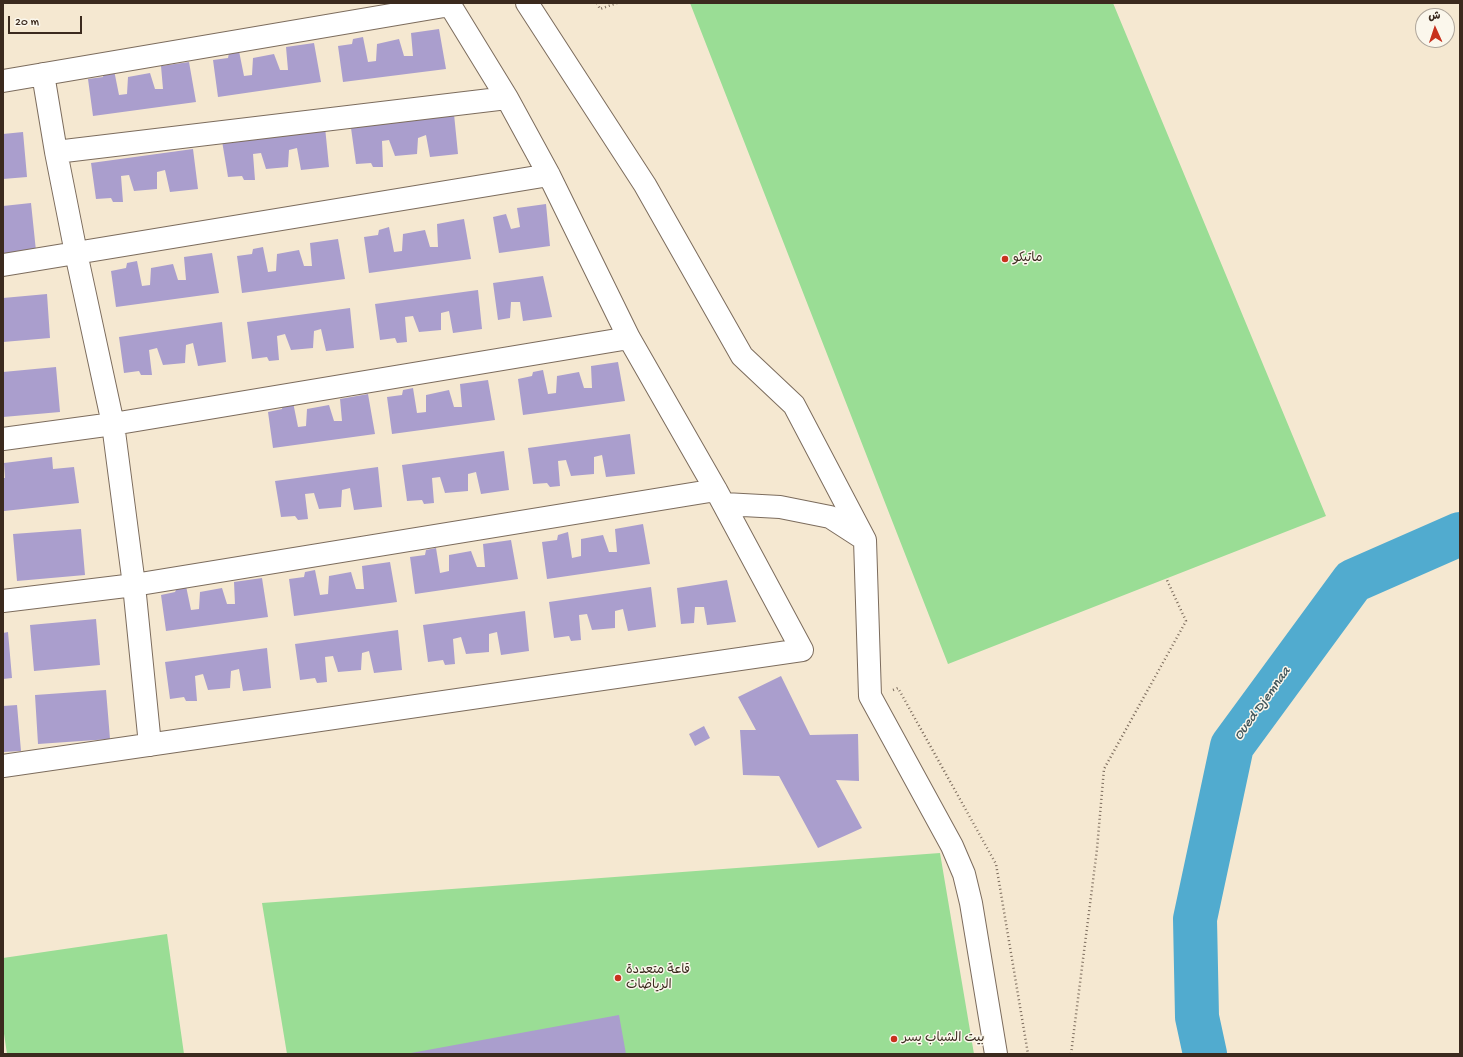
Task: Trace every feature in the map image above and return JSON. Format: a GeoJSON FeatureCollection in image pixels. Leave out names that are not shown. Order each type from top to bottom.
{"type":"FeatureCollection","features":[{"type":"Feature","properties":{"kind":"street"},"geometry":{"type":"LineString","coordinates":[[527,3],[645,185],[742,356],[794,405],[865,540],[870,696],[952,846],[964,874],[971,903],[996,1054]]}},
{"type":"Feature","properties":{"kind":"street"},"geometry":{"type":"LineString","coordinates":[[3,81],[450,5],[507,98],[549,175],[629,338],[720,497],[802,650],[3,766]]}},
{"type":"Feature","properties":{"kind":"street"},"geometry":{"type":"LineString","coordinates":[[43,74],[56,152],[76,253],[113,424],[134,586],[150,745]]}},
{"type":"Feature","properties":{"kind":"street"},"geometry":{"type":"LineString","coordinates":[[56,152],[507,98]]}},
{"type":"Feature","properties":{"kind":"street"},"geometry":{"type":"LineString","coordinates":[[3,265],[549,175]]}},
{"type":"Feature","properties":{"kind":"street"},"geometry":{"type":"LineString","coordinates":[[3,439],[113,424],[629,338]]}},
{"type":"Feature","properties":{"kind":"street"},"geometry":{"type":"LineString","coordinates":[[3,601],[134,586],[720,497],[830,517],[865,540]]}},
{"type":"Feature","properties":{"kind":"path"},"geometry":{"type":"LineString","coordinates":[[597,3],[600,9],[618,3]]}},
{"type":"Feature","properties":{"kind":"path"},"geometry":{"type":"LineString","coordinates":[[1071,1054],[1097,849],[1104,769],[1186,621],[1166,578]]}},
{"type":"Feature","properties":{"kind":"green space","name":"ماتيكو"},"geometry":{"type":"Polygon","coordinates":[[[690,3],[1113,3],[1326,516],[948,664],[690,3]]]}},
{"type":"Feature","properties":{"kind":"green space","name":"قاعة متعددة الرياضات"},"geometry":{"type":"Polygon","coordinates":[[[940,853],[974,1054],[287,1054],[262,903],[940,853]]]}},
{"type":"Feature","properties":{"kind":"green space"},"geometry":{"type":"Polygon","coordinates":[[[167,934],[184,1054],[7,1054],[3,1027],[3,958],[167,934]]]}},
{"type":"Feature","properties":{"kind":"building"},"geometry":{"type":"Polygon","coordinates":[[[439,29],[446,69],[343,82],[338,46],[352,44],[353,39],[363,37],[368,62],[376,61],[377,44],[399,39],[404,56],[413,56],[411,33],[439,29]]]}},
{"type":"Feature","properties":{"kind":"building"},"geometry":{"type":"Polygon","coordinates":[[[314,43],[321,82],[218,97],[213,60],[228,58],[229,53],[239,51],[244,76],[252,75],[253,58],[274,54],[280,70],[288,70],[286,47],[314,43]]]}},
{"type":"Feature","properties":{"kind":"building"},"geometry":{"type":"Polygon","coordinates":[[[189,62],[196,102],[93,116],[88,79],[103,77],[104,72],[114,70],[119,95],[127,94],[128,77],[150,73],[155,89],[163,89],[161,66],[189,62]]]}},
{"type":"Feature","properties":{"kind":"building"},"geometry":{"type":"Polygon","coordinates":[[[454,114],[458,154],[430,157],[426,135],[418,138],[417,154],[395,156],[389,140],[382,141],[383,167],[373,167],[371,163],[356,164],[351,128],[454,114]]]}},
{"type":"Feature","properties":{"kind":"building"},"geometry":{"type":"Polygon","coordinates":[[[325,127],[329,167],[301,170],[297,148],[289,150],[288,167],[266,169],[261,153],[253,154],[255,180],[244,180],[242,176],[228,177],[222,141],[325,127]]]}},
{"type":"Feature","properties":{"kind":"building"},"geometry":{"type":"Polygon","coordinates":[[[23,132],[27,177],[3,179],[3,134],[23,132]]]}},
{"type":"Feature","properties":{"kind":"building"},"geometry":{"type":"Polygon","coordinates":[[[193,149],[198,189],[170,192],[165,170],[157,172],[157,189],[134,191],[129,175],[121,176],[123,202],[113,202],[111,198],[96,199],[91,163],[193,149]]]}},
{"type":"Feature","properties":{"kind":"building"},"geometry":{"type":"Polygon","coordinates":[[[31,203],[36,251],[3,254],[3,206],[31,203]]]}},
{"type":"Feature","properties":{"kind":"building"},"geometry":{"type":"Polygon","coordinates":[[[546,204],[550,246],[499,253],[493,217],[506,214],[511,229],[520,227],[517,208],[546,204]]]}},
{"type":"Feature","properties":{"kind":"building"},"geometry":{"type":"Polygon","coordinates":[[[464,219],[471,259],[369,273],[364,237],[378,235],[379,230],[389,227],[394,252],[402,251],[403,234],[425,230],[430,247],[438,247],[437,224],[464,219]]]}},
{"type":"Feature","properties":{"kind":"building"},"geometry":{"type":"Polygon","coordinates":[[[338,239],[345,279],[242,293],[237,256],[252,254],[253,249],[263,247],[268,272],[276,271],[277,254],[299,250],[304,266],[312,266],[310,243],[338,239]]]}},
{"type":"Feature","properties":{"kind":"building"},"geometry":{"type":"Polygon","coordinates":[[[212,253],[219,293],[116,307],[111,271],[126,268],[127,263],[137,261],[142,286],[150,285],[151,268],[173,264],[178,280],[186,280],[184,257],[212,253]]]}},
{"type":"Feature","properties":{"kind":"building"},"geometry":{"type":"Polygon","coordinates":[[[543,276],[552,317],[523,321],[520,302],[511,302],[510,318],[498,320],[493,283],[543,276]]]}},
{"type":"Feature","properties":{"kind":"building"},"geometry":{"type":"Polygon","coordinates":[[[478,290],[482,329],[453,333],[449,311],[441,313],[441,330],[419,332],[413,316],[405,317],[407,342],[397,343],[395,338],[380,340],[375,304],[478,290]]]}},
{"type":"Feature","properties":{"kind":"building"},"geometry":{"type":"Polygon","coordinates":[[[47,294],[50,338],[3,342],[3,298],[47,294]]]}},
{"type":"Feature","properties":{"kind":"building"},"geometry":{"type":"Polygon","coordinates":[[[350,308],[354,348],[326,351],[321,329],[314,331],[313,348],[291,350],[285,334],[277,336],[279,360],[269,361],[267,357],[252,359],[247,322],[350,308]]]}},
{"type":"Feature","properties":{"kind":"building"},"geometry":{"type":"Polygon","coordinates":[[[222,322],[226,362],[198,366],[193,343],[186,345],[185,363],[163,365],[157,348],[149,350],[152,375],[141,375],[139,371],[124,373],[119,337],[222,322]]]}},
{"type":"Feature","properties":{"kind":"building"},"geometry":{"type":"Polygon","coordinates":[[[618,362],[625,401],[523,415],[518,379],[532,376],[533,372],[543,370],[548,394],[556,393],[557,376],[579,372],[584,388],[592,388],[591,366],[618,362]]]}},
{"type":"Feature","properties":{"kind":"building"},"geometry":{"type":"Polygon","coordinates":[[[56,367],[60,412],[3,417],[3,372],[56,367]]]}},
{"type":"Feature","properties":{"kind":"building"},"geometry":{"type":"Polygon","coordinates":[[[488,380],[495,420],[392,434],[387,397],[402,395],[403,390],[413,388],[417,413],[426,412],[426,395],[449,390],[454,407],[462,407],[460,384],[488,380]]]}},
{"type":"Feature","properties":{"kind":"building"},"geometry":{"type":"Polygon","coordinates":[[[368,394],[375,434],[273,448],[268,412],[282,409],[283,404],[293,402],[298,427],[306,426],[307,409],[329,405],[334,421],[342,421],[340,399],[368,394]]]}},
{"type":"Feature","properties":{"kind":"building"},"geometry":{"type":"Polygon","coordinates":[[[630,434],[635,474],[606,477],[602,455],[594,457],[594,474],[571,476],[566,460],[558,461],[560,486],[550,487],[547,483],[533,484],[528,448],[630,434]]]}},
{"type":"Feature","properties":{"kind":"building"},"geometry":{"type":"Polygon","coordinates":[[[504,451],[509,490],[481,494],[476,472],[468,474],[468,491],[445,493],[440,477],[432,478],[434,503],[424,504],[422,500],[407,501],[402,465],[504,451]]]}},
{"type":"Feature","properties":{"kind":"building"},"geometry":{"type":"Polygon","coordinates":[[[52,457],[53,469],[74,467],[79,503],[4,511],[4,463],[52,457]]]}},
{"type":"Feature","properties":{"kind":"building"},"geometry":{"type":"Polygon","coordinates":[[[378,467],[382,507],[354,510],[350,488],[342,490],[341,507],[319,509],[314,493],[305,494],[308,519],[298,520],[295,516],[281,517],[275,481],[378,467]]]}},
{"type":"Feature","properties":{"kind":"building"},"geometry":{"type":"Polygon","coordinates":[[[643,524],[650,564],[547,579],[542,542],[557,540],[558,535],[568,532],[572,558],[581,556],[581,539],[603,535],[609,552],[617,552],[615,529],[643,524]]]}},
{"type":"Feature","properties":{"kind":"building"},"geometry":{"type":"Polygon","coordinates":[[[81,529],[85,575],[17,581],[13,534],[81,529]]]}},
{"type":"Feature","properties":{"kind":"building"},"geometry":{"type":"Polygon","coordinates":[[[511,540],[518,579],[415,594],[410,557],[425,555],[426,550],[436,548],[440,573],[449,571],[449,555],[471,551],[477,567],[485,567],[483,544],[511,540]]]}},
{"type":"Feature","properties":{"kind":"building"},"geometry":{"type":"Polygon","coordinates":[[[390,562],[397,602],[294,616],[289,579],[304,577],[305,572],[315,570],[320,595],[328,594],[329,576],[351,572],[356,589],[364,589],[362,566],[390,562]]]}},
{"type":"Feature","properties":{"kind":"building"},"geometry":{"type":"Polygon","coordinates":[[[262,578],[268,617],[166,631],[161,595],[175,592],[177,588],[186,586],[191,610],[199,609],[200,592],[222,588],[227,604],[235,604],[234,582],[262,578]]]}},
{"type":"Feature","properties":{"kind":"building"},"geometry":{"type":"Polygon","coordinates":[[[727,580],[736,622],[707,625],[704,607],[695,607],[694,623],[681,624],[677,588],[727,580]]]}},
{"type":"Feature","properties":{"kind":"building"},"geometry":{"type":"Polygon","coordinates":[[[651,587],[656,627],[628,631],[623,609],[615,611],[615,628],[592,630],[587,614],[579,615],[581,640],[571,641],[569,636],[554,638],[549,602],[651,587]]]}},
{"type":"Feature","properties":{"kind":"building"},"geometry":{"type":"Polygon","coordinates":[[[525,611],[529,651],[501,655],[497,632],[489,634],[489,652],[466,654],[461,637],[453,639],[455,664],[445,665],[443,660],[428,662],[423,625],[525,611]]]}},
{"type":"Feature","properties":{"kind":"building"},"geometry":{"type":"Polygon","coordinates":[[[96,619],[100,665],[34,671],[30,625],[96,619]]]}},
{"type":"Feature","properties":{"kind":"building"},"geometry":{"type":"Polygon","coordinates":[[[398,630],[402,670],[374,673],[369,651],[362,653],[361,670],[338,672],[333,656],[325,657],[327,682],[317,683],[315,678],[300,680],[295,644],[398,630]]]}},
{"type":"Feature","properties":{"kind":"building"},"geometry":{"type":"Polygon","coordinates":[[[8,632],[12,678],[3,679],[3,633],[8,632]]]}},
{"type":"Feature","properties":{"kind":"building"},"geometry":{"type":"Polygon","coordinates":[[[267,648],[271,688],[243,691],[239,669],[231,671],[230,688],[208,690],[203,674],[195,676],[197,701],[186,701],[184,697],[170,699],[165,662],[267,648]]]}},
{"type":"Feature","properties":{"kind":"building"},"geometry":{"type":"Polygon","coordinates":[[[781,676],[810,735],[858,734],[859,781],[836,780],[862,828],[818,848],[779,776],[743,775],[740,730],[756,730],[738,697],[781,676]]]}},
{"type":"Feature","properties":{"kind":"building"},"geometry":{"type":"Polygon","coordinates":[[[106,690],[110,739],[38,744],[35,695],[106,690]]]}},
{"type":"Feature","properties":{"kind":"building"},"geometry":{"type":"Polygon","coordinates":[[[17,705],[21,751],[3,752],[3,706],[17,705]]]}},
{"type":"Feature","properties":{"kind":"building"},"geometry":{"type":"Polygon","coordinates":[[[704,726],[710,738],[695,746],[689,734],[704,726]]]}},
{"type":"Feature","properties":{"kind":"building"},"geometry":{"type":"Polygon","coordinates":[[[619,1015],[626,1054],[411,1054],[411,1053],[619,1015]]]}},
{"type":"Feature","properties":{"kind":"waterway","name":"Oued Djemnaa"},"geometry":{"type":"LineString","coordinates":[[1205,1054],[1197,1017],[1195,919],[1232,746],[1353,581],[1460,534]]}},
{"type":"Feature","properties":{"kind":"place","name":"ماتيكو"},"geometry":{"type":"Point","coordinates":[1005,259]}},
{"type":"Feature","properties":{"kind":"place","name":"قاعة متعددة الرياضات"},"geometry":{"type":"Point","coordinates":[618,978]}},
{"type":"Feature","properties":{"kind":"place","name":"بيت الشباب يسر"},"geometry":{"type":"Point","coordinates":[894,1039]}}]}
